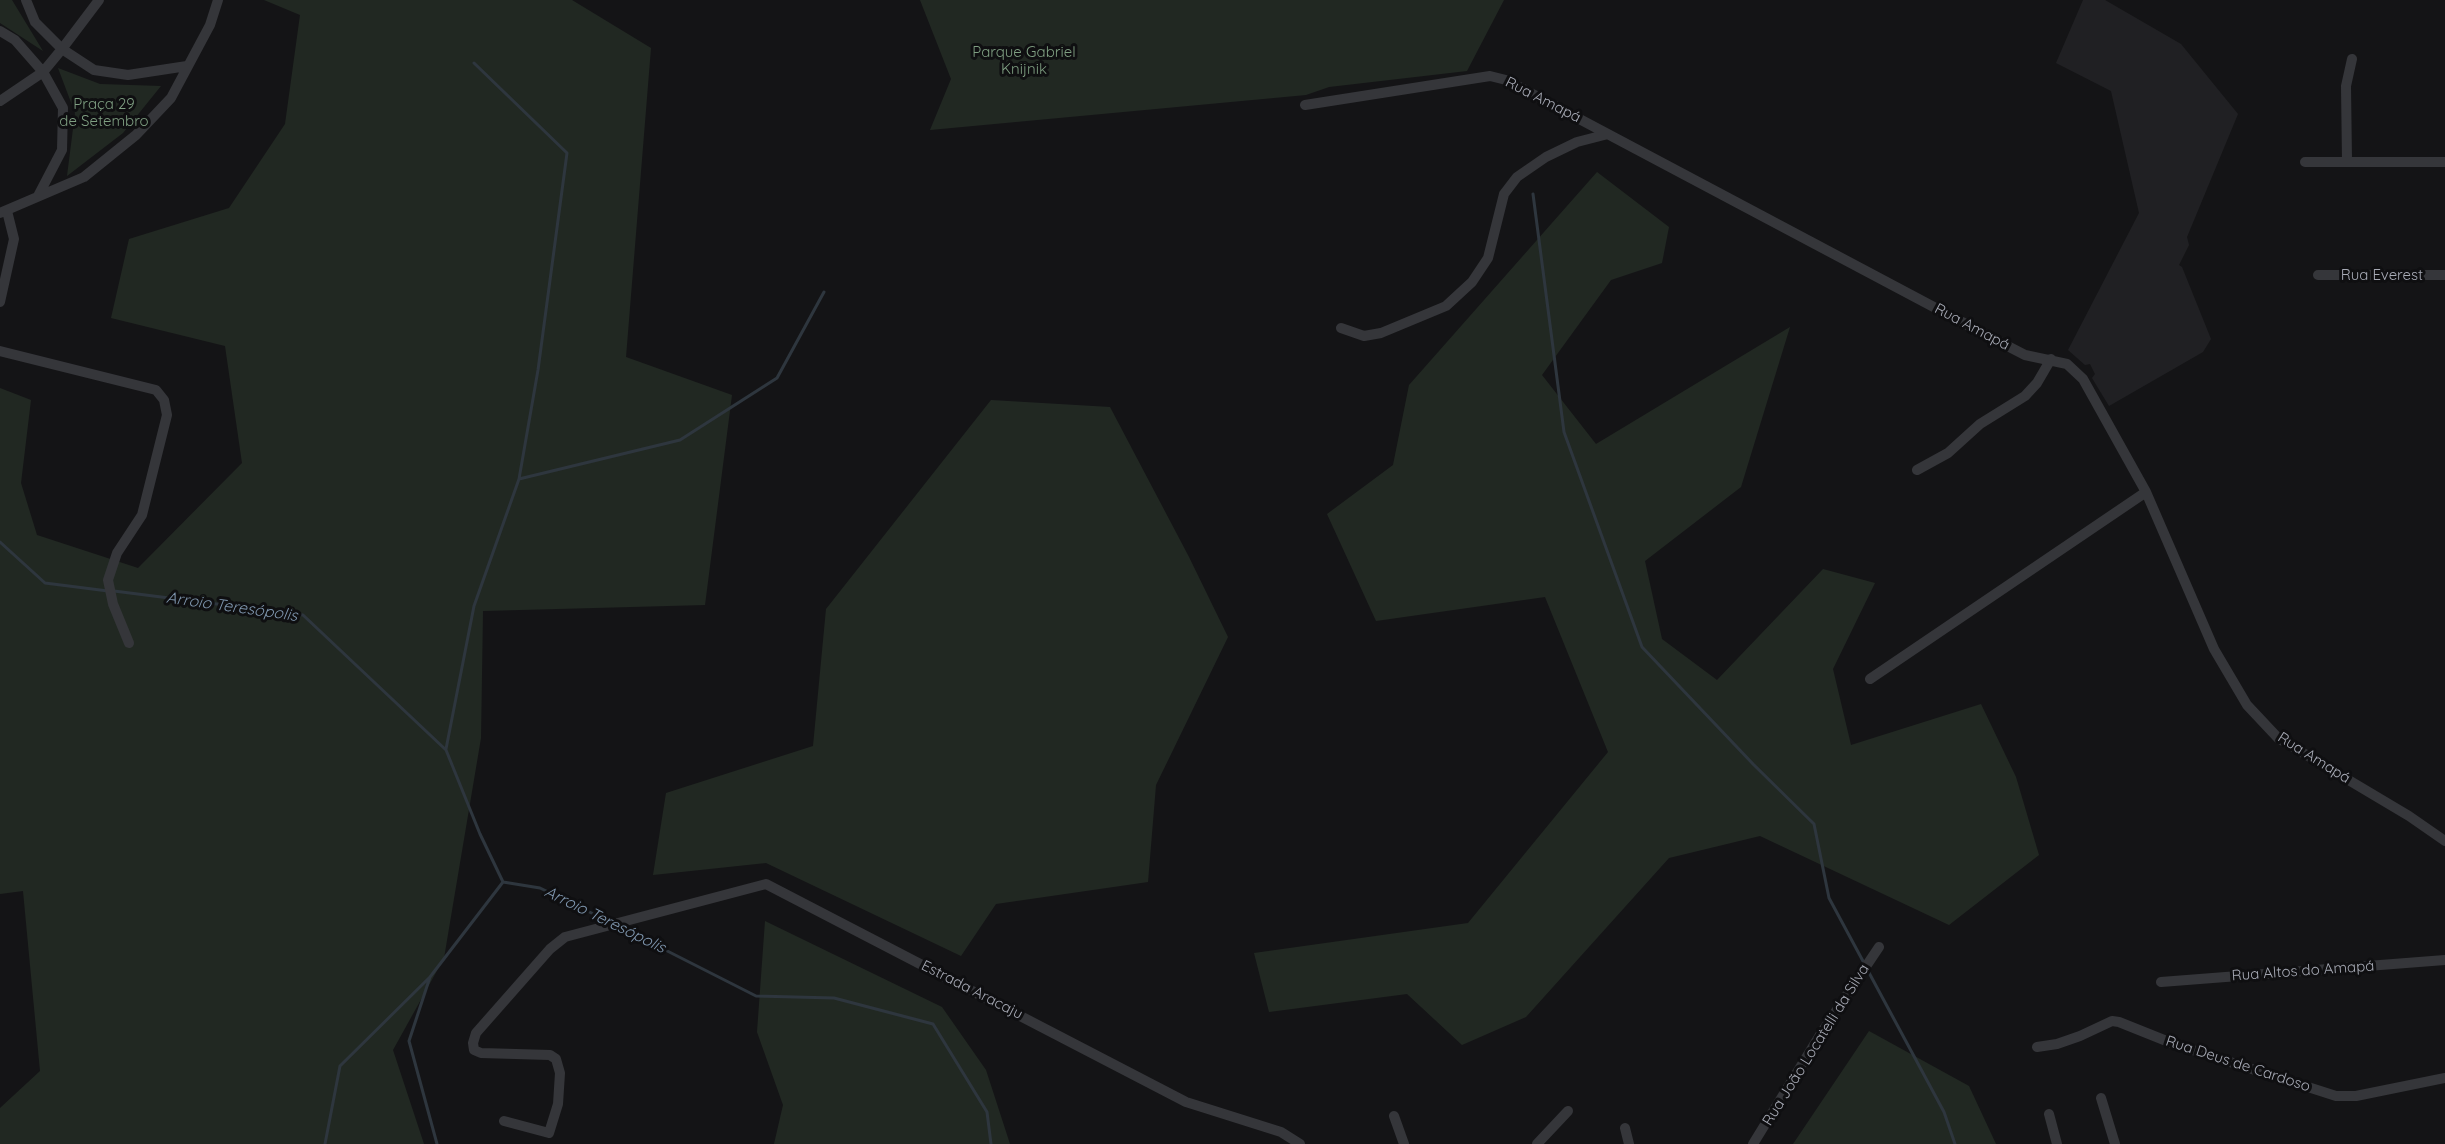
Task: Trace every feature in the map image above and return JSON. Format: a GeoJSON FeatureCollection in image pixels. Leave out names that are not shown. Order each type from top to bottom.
{"type":"FeatureCollection","features":[{"type":"Feature","properties":{"kind":"street"},"geometry":{"type":"LineString","coordinates":[[26,0],[35,22],[62,50],[94,70],[128,75],[187,66]]}},
{"type":"Feature","properties":{"kind":"street"},"geometry":{"type":"LineString","coordinates":[[0,101],[43,72],[99,0]]}},
{"type":"Feature","properties":{"kind":"street"},"geometry":{"type":"LineString","coordinates":[[0,302],[14,239],[4,212],[84,177],[136,135],[171,98],[210,25],[218,0]]}},
{"type":"Feature","properties":{"kind":"street"},"geometry":{"type":"LineString","coordinates":[[0,32],[15,40],[43,72],[63,108],[62,150],[38,196]]}},
{"type":"Feature","properties":{"kind":"street"},"geometry":{"type":"LineString","coordinates":[[2348,161],[2346,86],[2352,59]]}},
{"type":"Feature","properties":{"kind":"street","name":"Rua Amapá"},"geometry":{"type":"LineString","coordinates":[[1305,105],[1490,76],[1506,80],[2025,355],[2067,364],[2083,379],[2146,492],[2214,649],[2247,705],[2278,738],[2400,811],[2445,841]]}},
{"type":"Feature","properties":{"kind":"street"},"geometry":{"type":"LineString","coordinates":[[1341,328],[1365,336],[1381,333],[1446,306],[1472,282],[1488,258],[1504,194],[1517,177],[1546,157],[1577,142],[1608,134]]}},
{"type":"Feature","properties":{"kind":"street"},"geometry":{"type":"LineString","coordinates":[[2305,162],[2445,162]]}},
{"type":"Feature","properties":{"kind":"street","name":"Rua Everest"},"geometry":{"type":"LineString","coordinates":[[2318,275],[2445,275]]}},
{"type":"Feature","properties":{"kind":"street"},"geometry":{"type":"LineString","coordinates":[[0,351],[156,390],[164,400],[167,415],[142,515],[117,553],[108,580],[113,604],[129,643]]}},
{"type":"Feature","properties":{"kind":"street"},"geometry":{"type":"LineString","coordinates":[[1917,470],[1948,453],[1980,424],[2025,396],[2037,383],[2051,359]]}},
{"type":"Feature","properties":{"kind":"street"},"geometry":{"type":"LineString","coordinates":[[1870,679],[2146,492]]}},
{"type":"Feature","properties":{"kind":"street","name":"Estrada Aracaju"},"geometry":{"type":"LineString","coordinates":[[504,1121],[549,1133],[558,1104],[560,1073],[556,1059],[550,1055],[482,1053],[474,1050],[473,1043],[476,1033],[550,949],[565,937],[766,884],[1186,1102],[1281,1132],[1300,1144]]}},
{"type":"Feature","properties":{"kind":"street","name":"Rua João Locatelli da Silva"},"geometry":{"type":"LineString","coordinates":[[1753,1144],[1832,1017],[1879,947]]}},
{"type":"Feature","properties":{"kind":"street","name":"Rua Altos do Amapá"},"geometry":{"type":"LineString","coordinates":[[2161,982],[2445,960]]}},
{"type":"Feature","properties":{"kind":"street","name":"Rua Deus de Cardoso"},"geometry":{"type":"LineString","coordinates":[[2037,1047],[2073,1039],[2112,1021],[2174,1044],[2336,1096],[2372,1094],[2445,1078]]}},
{"type":"Feature","properties":{"kind":"street"},"geometry":{"type":"LineString","coordinates":[[2101,1098],[2115,1144]]}},
{"type":"Feature","properties":{"kind":"street"},"geometry":{"type":"LineString","coordinates":[[1537,1144],[1568,1111]]}},
{"type":"Feature","properties":{"kind":"street"},"geometry":{"type":"LineString","coordinates":[[2049,1114],[2057,1144]]}},
{"type":"Feature","properties":{"kind":"street"},"geometry":{"type":"LineString","coordinates":[[1394,1116],[1404,1144]]}},
{"type":"Feature","properties":{"kind":"street"},"geometry":{"type":"LineString","coordinates":[[1625,1128],[1629,1144]]}},
{"type":"Feature","properties":{"kind":"shaded area"},"geometry":{"type":"Polygon","coordinates":[[[2083,0],[2105,0],[2181,44],[2238,114],[2187,237],[2189,245],[2179,265],[2182,267],[2211,339],[2203,352],[2109,406],[2092,378],[2095,374],[2090,364],[2085,365],[2068,350],[2139,213],[2111,91],[2056,63],[2083,0]]]}},
{"type":"Feature","properties":{"kind":"green space"},"geometry":{"type":"Polygon","coordinates":[[[0,0],[12,0],[43,51],[0,23],[0,0]]]}},
{"type":"Feature","properties":{"kind":"green space"},"geometry":{"type":"Polygon","coordinates":[[[264,0],[572,0],[651,48],[626,357],[732,395],[705,605],[483,611],[481,738],[444,958],[393,1050],[424,1144],[0,1144],[0,1108],[40,1071],[23,891],[0,894],[0,388],[31,400],[21,483],[37,535],[138,568],[242,463],[225,346],[111,318],[129,239],[229,208],[285,124],[300,15],[264,0]]]}},
{"type":"Feature","properties":{"kind":"green space","name":"Parque Gabriel Knijnik"},"geometry":{"type":"Polygon","coordinates":[[[920,0],[1504,0],[1467,71],[1329,87],[1306,95],[930,130],[951,79],[920,0]]]}},
{"type":"Feature","properties":{"kind":"green space","name":"Praça 29 de Setembro"},"geometry":{"type":"Polygon","coordinates":[[[58,68],[100,84],[161,86],[123,133],[67,176],[75,113],[58,68]]]}},
{"type":"Feature","properties":{"kind":"green space"},"geometry":{"type":"Polygon","coordinates":[[[1597,172],[1669,227],[1662,263],[1611,280],[1542,375],[1596,444],[1790,327],[1741,487],[1645,561],[1662,639],[1717,680],[1823,569],[1875,583],[1833,669],[1851,745],[1981,704],[2016,777],[2039,855],[1949,925],[1760,836],[1669,858],[1526,1017],[1462,1045],[1407,994],[1269,1012],[1254,953],[1468,923],[1608,752],[1545,597],[1376,621],[1327,514],[1393,465],[1409,385],[1597,172]]]}},
{"type":"Feature","properties":{"kind":"green space"},"geometry":{"type":"Polygon","coordinates":[[[991,400],[1110,407],[1189,557],[1228,637],[1156,785],[1148,882],[996,904],[961,956],[766,863],[653,875],[666,793],[813,746],[826,609],[991,400]]]}},
{"type":"Feature","properties":{"kind":"green space"},"geometry":{"type":"Polygon","coordinates":[[[765,921],[942,1007],[986,1070],[1010,1144],[774,1144],[783,1105],[757,1032],[765,921]]]}},
{"type":"Feature","properties":{"kind":"green space"},"geometry":{"type":"Polygon","coordinates":[[[1869,1031],[1969,1086],[1996,1144],[1793,1144],[1869,1031]]]}},
{"type":"Feature","properties":{"kind":"waterway"},"geometry":{"type":"LineString","coordinates":[[446,749],[474,606],[519,479],[538,370],[567,153],[474,63]]}},
{"type":"Feature","properties":{"kind":"waterway"},"geometry":{"type":"LineString","coordinates":[[1533,194],[1564,432],[1642,647],[1753,764],[1814,824],[1829,898],[1864,963]]}},
{"type":"Feature","properties":{"kind":"waterway"},"geometry":{"type":"LineString","coordinates":[[519,479],[680,440],[777,378],[824,292]]}},
{"type":"Feature","properties":{"kind":"waterway","name":"Arroio Teresópolis"},"geometry":{"type":"LineString","coordinates":[[0,542],[45,583],[108,591]]}},
{"type":"Feature","properties":{"kind":"waterway","name":"Arroio Teresópolis"},"geometry":{"type":"LineString","coordinates":[[114,591],[303,615],[446,750],[480,834],[503,882],[540,888],[608,921]]}},
{"type":"Feature","properties":{"kind":"waterway"},"geometry":{"type":"LineString","coordinates":[[437,1144],[409,1041],[430,977],[503,882]]}},
{"type":"Feature","properties":{"kind":"waterway","name":"Arroio Teresópolis"},"geometry":{"type":"LineString","coordinates":[[620,927],[756,996],[834,998],[933,1024],[987,1112],[991,1144]]}},
{"type":"Feature","properties":{"kind":"waterway"},"geometry":{"type":"LineString","coordinates":[[1867,969],[1944,1112],[1955,1144]]}},
{"type":"Feature","properties":{"kind":"waterway"},"geometry":{"type":"LineString","coordinates":[[325,1144],[340,1066],[430,977]]}}]}
